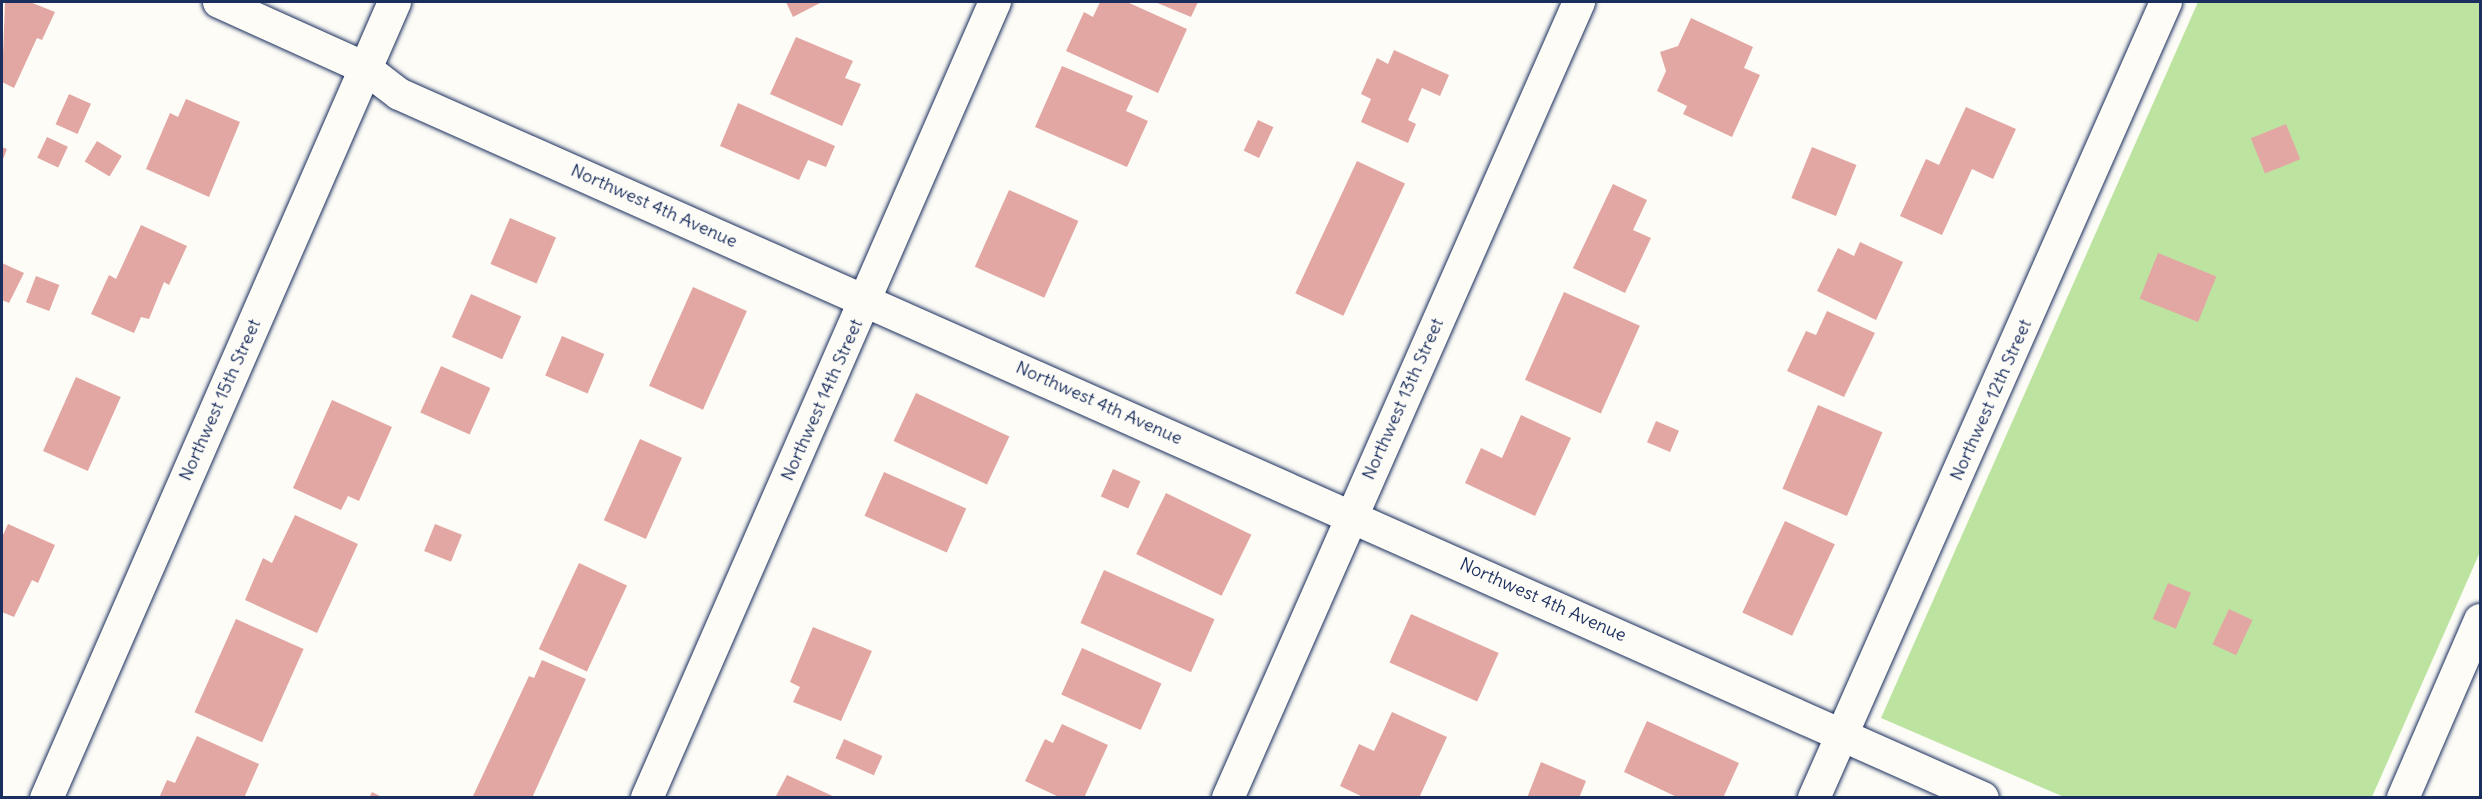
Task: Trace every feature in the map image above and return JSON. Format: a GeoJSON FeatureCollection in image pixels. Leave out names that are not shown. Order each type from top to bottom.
{"type":"FeatureCollection","features":[{"type":"Feature","properties":{"kind":"street","name":"Northwest 4th Avenue"},"geometry":{"type":"LineString","coordinates":[[219,2],[365,68],[399,94],[1352,515],[1983,798]]}},
{"type":"Feature","properties":{"kind":"street","name":"Northwest 15th Street"},"geometry":{"type":"LineString","coordinates":[[46,798],[394,2]]}},
{"type":"Feature","properties":{"kind":"street","name":"Northwest 14th Street"},"geometry":{"type":"LineString","coordinates":[[647,798],[995,2]]}},
{"type":"Feature","properties":{"kind":"street","name":"Northwest 13th Street"},"geometry":{"type":"LineString","coordinates":[[1228,798],[1579,2]]}},
{"type":"Feature","properties":{"kind":"street","name":"Northwest 12th Street"},"geometry":{"type":"LineString","coordinates":[[1814,798],[2166,2]]}},
{"type":"Feature","properties":{"kind":"street"},"geometry":{"type":"LineString","coordinates":[[2403,798],[2481,620]]}},
{"type":"Feature","properties":{"kind":"green space"},"geometry":{"type":"Polygon","coordinates":[[[2198,2],[2480,2],[2480,552],[2372,797],[2064,797],[1881,718],[2198,2]]]}},
{"type":"Feature","properties":{"kind":"building"},"geometry":{"type":"Polygon","coordinates":[[[5,2],[30,2],[55,12],[42,40],[37,38],[14,88],[2,82],[5,2]]]}},
{"type":"Feature","properties":{"kind":"building"},"geometry":{"type":"Polygon","coordinates":[[[786,2],[819,2],[820,3],[793,17],[786,2]]]}},
{"type":"Feature","properties":{"kind":"building"},"geometry":{"type":"Polygon","coordinates":[[[1100,2],[1127,2],[1187,29],[1158,93],[1066,51],[1084,12],[1093,17],[1100,2]]]}},
{"type":"Feature","properties":{"kind":"building"},"geometry":{"type":"Polygon","coordinates":[[[1155,2],[1198,2],[1191,17],[1155,2]]]}},
{"type":"Feature","properties":{"kind":"building"},"geometry":{"type":"Polygon","coordinates":[[[1691,18],[1753,47],[1744,68],[1760,75],[1732,137],[1683,114],[1687,106],[1657,91],[1666,71],[1660,52],[1678,46],[1691,18]]]}},
{"type":"Feature","properties":{"kind":"building"},"geometry":{"type":"Polygon","coordinates":[[[796,37],[853,61],[845,78],[861,84],[842,126],[770,94],[796,37]]]}},
{"type":"Feature","properties":{"kind":"building"},"geometry":{"type":"Polygon","coordinates":[[[1394,50],[1449,75],[1440,96],[1422,88],[1408,120],[1416,124],[1408,143],[1361,122],[1371,99],[1361,94],[1377,58],[1388,64],[1394,50]]]}},
{"type":"Feature","properties":{"kind":"building"},"geometry":{"type":"Polygon","coordinates":[[[1062,66],[1133,96],[1126,111],[1148,121],[1127,167],[1035,127],[1062,66]]]}},
{"type":"Feature","properties":{"kind":"building"},"geometry":{"type":"Polygon","coordinates":[[[69,94],[91,104],[78,134],[56,124],[69,94]]]}},
{"type":"Feature","properties":{"kind":"building"},"geometry":{"type":"Polygon","coordinates":[[[186,99],[240,122],[209,197],[146,169],[170,113],[178,117],[186,99]]]}},
{"type":"Feature","properties":{"kind":"building"},"geometry":{"type":"Polygon","coordinates":[[[738,103],[835,146],[826,167],[808,160],[799,180],[720,146],[738,103]]]}},
{"type":"Feature","properties":{"kind":"building"},"geometry":{"type":"Polygon","coordinates":[[[1966,107],[2016,129],[1993,179],[1972,169],[1942,235],[1900,216],[1926,159],[1939,165],[1966,107]]]}},
{"type":"Feature","properties":{"kind":"building"},"geometry":{"type":"Polygon","coordinates":[[[1258,120],[1273,127],[1259,158],[1244,151],[1258,120]]]}},
{"type":"Feature","properties":{"kind":"building"},"geometry":{"type":"Polygon","coordinates":[[[2286,124],[2300,159],[2265,173],[2251,138],[2286,124]]]}},
{"type":"Feature","properties":{"kind":"building"},"geometry":{"type":"Polygon","coordinates":[[[47,137],[68,147],[58,168],[37,158],[47,137]]]}},
{"type":"Feature","properties":{"kind":"building"},"geometry":{"type":"Polygon","coordinates":[[[97,141],[122,156],[109,177],[85,162],[97,141]]]}},
{"type":"Feature","properties":{"kind":"building"},"geometry":{"type":"Polygon","coordinates":[[[2,147],[7,149],[2,162],[2,147]]]}},
{"type":"Feature","properties":{"kind":"building"},"geometry":{"type":"Polygon","coordinates":[[[1812,147],[1857,165],[1836,216],[1791,198],[1812,147]]]}},
{"type":"Feature","properties":{"kind":"building"},"geometry":{"type":"Polygon","coordinates":[[[1357,161],[1405,183],[1343,316],[1295,293],[1357,161]]]}},
{"type":"Feature","properties":{"kind":"building"},"geometry":{"type":"Polygon","coordinates":[[[1613,184],[1647,200],[1633,230],[1651,238],[1625,293],[1573,268],[1613,184]]]}},
{"type":"Feature","properties":{"kind":"building"},"geometry":{"type":"Polygon","coordinates":[[[1009,190],[1078,221],[1044,298],[975,267],[1009,190]]]}},
{"type":"Feature","properties":{"kind":"building"},"geometry":{"type":"Polygon","coordinates":[[[510,218],[556,238],[536,284],[490,264],[510,218]]]}},
{"type":"Feature","properties":{"kind":"building"},"geometry":{"type":"Polygon","coordinates":[[[141,225],[187,246],[169,285],[164,282],[149,319],[141,317],[134,333],[91,314],[109,275],[116,279],[141,225]]]}},
{"type":"Feature","properties":{"kind":"building"},"geometry":{"type":"Polygon","coordinates":[[[1860,242],[1903,262],[1876,320],[1817,291],[1838,248],[1854,256],[1860,242]]]}},
{"type":"Feature","properties":{"kind":"building"},"geometry":{"type":"Polygon","coordinates":[[[2158,253],[2216,277],[2198,322],[2140,298],[2158,253]]]}},
{"type":"Feature","properties":{"kind":"building"},"geometry":{"type":"Polygon","coordinates":[[[2,263],[24,273],[9,303],[2,300],[2,263]]]}},
{"type":"Feature","properties":{"kind":"building"},"geometry":{"type":"Polygon","coordinates":[[[36,276],[59,285],[49,311],[26,302],[36,276]]]}},
{"type":"Feature","properties":{"kind":"building"},"geometry":{"type":"Polygon","coordinates":[[[693,287],[747,311],[703,410],[649,386],[693,287]]]}},
{"type":"Feature","properties":{"kind":"building"},"geometry":{"type":"Polygon","coordinates":[[[1564,292],[1640,326],[1601,413],[1525,380],[1564,292]]]}},
{"type":"Feature","properties":{"kind":"building"},"geometry":{"type":"Polygon","coordinates":[[[471,294],[521,316],[502,359],[452,337],[471,294]]]}},
{"type":"Feature","properties":{"kind":"building"},"geometry":{"type":"Polygon","coordinates":[[[1827,311],[1875,333],[1844,397],[1787,371],[1806,331],[1816,335],[1827,311]]]}},
{"type":"Feature","properties":{"kind":"building"},"geometry":{"type":"Polygon","coordinates":[[[562,336],[604,354],[588,394],[545,376],[562,336]]]}},
{"type":"Feature","properties":{"kind":"building"},"geometry":{"type":"Polygon","coordinates":[[[441,366],[490,388],[470,435],[420,413],[441,366]]]}},
{"type":"Feature","properties":{"kind":"building"},"geometry":{"type":"Polygon","coordinates":[[[76,377],[121,397],[88,471],[43,451],[76,377]]]}},
{"type":"Feature","properties":{"kind":"building"},"geometry":{"type":"Polygon","coordinates":[[[916,393],[1009,437],[987,485],[894,441],[916,393]]]}},
{"type":"Feature","properties":{"kind":"building"},"geometry":{"type":"Polygon","coordinates":[[[332,400],[392,427],[359,501],[348,496],[341,510],[293,488],[332,400]]]}},
{"type":"Feature","properties":{"kind":"building"},"geometry":{"type":"Polygon","coordinates":[[[1818,405],[1882,432],[1847,516],[1782,489],[1818,405]]]}},
{"type":"Feature","properties":{"kind":"building"},"geometry":{"type":"Polygon","coordinates":[[[1521,415],[1571,438],[1535,516],[1465,483],[1481,448],[1502,458],[1521,415]]]}},
{"type":"Feature","properties":{"kind":"building"},"geometry":{"type":"Polygon","coordinates":[[[1656,421],[1679,431],[1670,452],[1647,442],[1656,421]]]}},
{"type":"Feature","properties":{"kind":"building"},"geometry":{"type":"Polygon","coordinates":[[[640,439],[682,458],[646,539],[604,520],[640,439]]]}},
{"type":"Feature","properties":{"kind":"building"},"geometry":{"type":"Polygon","coordinates":[[[1113,469],[1140,481],[1128,509],[1101,496],[1113,469]]]}},
{"type":"Feature","properties":{"kind":"building"},"geometry":{"type":"Polygon","coordinates":[[[884,472],[966,509],[947,552],[864,516],[884,472]]]}},
{"type":"Feature","properties":{"kind":"building"},"geometry":{"type":"Polygon","coordinates":[[[1166,493],[1251,535],[1222,596],[1136,554],[1166,493]]]}},
{"type":"Feature","properties":{"kind":"building"},"geometry":{"type":"Polygon","coordinates":[[[295,515],[358,544],[317,633],[245,600],[263,558],[272,563],[295,515]]]}},
{"type":"Feature","properties":{"kind":"building"},"geometry":{"type":"Polygon","coordinates":[[[1785,521],[1835,544],[1792,636],[1742,613],[1785,521]]]}},
{"type":"Feature","properties":{"kind":"building"},"geometry":{"type":"Polygon","coordinates":[[[8,524],[55,545],[38,583],[32,580],[14,617],[2,612],[2,537],[8,524]]]}},
{"type":"Feature","properties":{"kind":"building"},"geometry":{"type":"Polygon","coordinates":[[[435,524],[462,535],[451,562],[424,551],[435,524]]]}},
{"type":"Feature","properties":{"kind":"building"},"geometry":{"type":"Polygon","coordinates":[[[579,563],[627,585],[587,671],[539,649],[579,563]]]}},
{"type":"Feature","properties":{"kind":"building"},"geometry":{"type":"Polygon","coordinates":[[[1104,570],[1215,619],[1191,672],[1080,623],[1104,570]]]}},
{"type":"Feature","properties":{"kind":"building"},"geometry":{"type":"Polygon","coordinates":[[[2168,583],[2191,593],[2176,629],[2153,619],[2168,583]]]}},
{"type":"Feature","properties":{"kind":"building"},"geometry":{"type":"Polygon","coordinates":[[[2229,609],[2253,620],[2236,655],[2213,644],[2229,609]]]}},
{"type":"Feature","properties":{"kind":"building"},"geometry":{"type":"Polygon","coordinates":[[[1411,614],[1499,653],[1477,701],[1389,662],[1411,614]]]}},
{"type":"Feature","properties":{"kind":"building"},"geometry":{"type":"Polygon","coordinates":[[[236,619],[304,649],[262,742],[195,712],[236,619]]]}},
{"type":"Feature","properties":{"kind":"building"},"geometry":{"type":"Polygon","coordinates":[[[813,627],[872,651],[841,721],[793,702],[800,687],[790,682],[813,627]]]}},
{"type":"Feature","properties":{"kind":"building"},"geometry":{"type":"Polygon","coordinates":[[[1082,648],[1161,683],[1141,730],[1061,695],[1082,648]]]}},
{"type":"Feature","properties":{"kind":"building"},"geometry":{"type":"Polygon","coordinates":[[[542,660],[586,679],[532,798],[473,796],[529,676],[534,678],[542,660]]]}},
{"type":"Feature","properties":{"kind":"building"},"geometry":{"type":"Polygon","coordinates":[[[1392,712],[1447,737],[1419,798],[1365,798],[1340,786],[1359,744],[1374,751],[1392,712]]]}},
{"type":"Feature","properties":{"kind":"building"},"geometry":{"type":"Polygon","coordinates":[[[1647,721],[1739,763],[1723,798],[1679,798],[1624,772],[1647,721]]]}},
{"type":"Feature","properties":{"kind":"building"},"geometry":{"type":"Polygon","coordinates":[[[1062,724],[1108,745],[1084,798],[1061,798],[1025,781],[1045,739],[1053,743],[1062,724]]]}},
{"type":"Feature","properties":{"kind":"building"},"geometry":{"type":"Polygon","coordinates":[[[197,736],[259,764],[244,798],[159,798],[167,780],[175,783],[197,736]]]}},
{"type":"Feature","properties":{"kind":"building"},"geometry":{"type":"Polygon","coordinates":[[[844,739],[882,756],[874,775],[835,758],[844,739]]]}},
{"type":"Feature","properties":{"kind":"building"},"geometry":{"type":"Polygon","coordinates":[[[1541,762],[1586,781],[1579,798],[1527,798],[1541,762]]]}},
{"type":"Feature","properties":{"kind":"building"},"geometry":{"type":"Polygon","coordinates":[[[787,775],[837,798],[775,798],[787,775]]]}},
{"type":"Feature","properties":{"kind":"building"},"geometry":{"type":"Polygon","coordinates":[[[372,792],[384,798],[369,798],[372,792]]]}}]}
